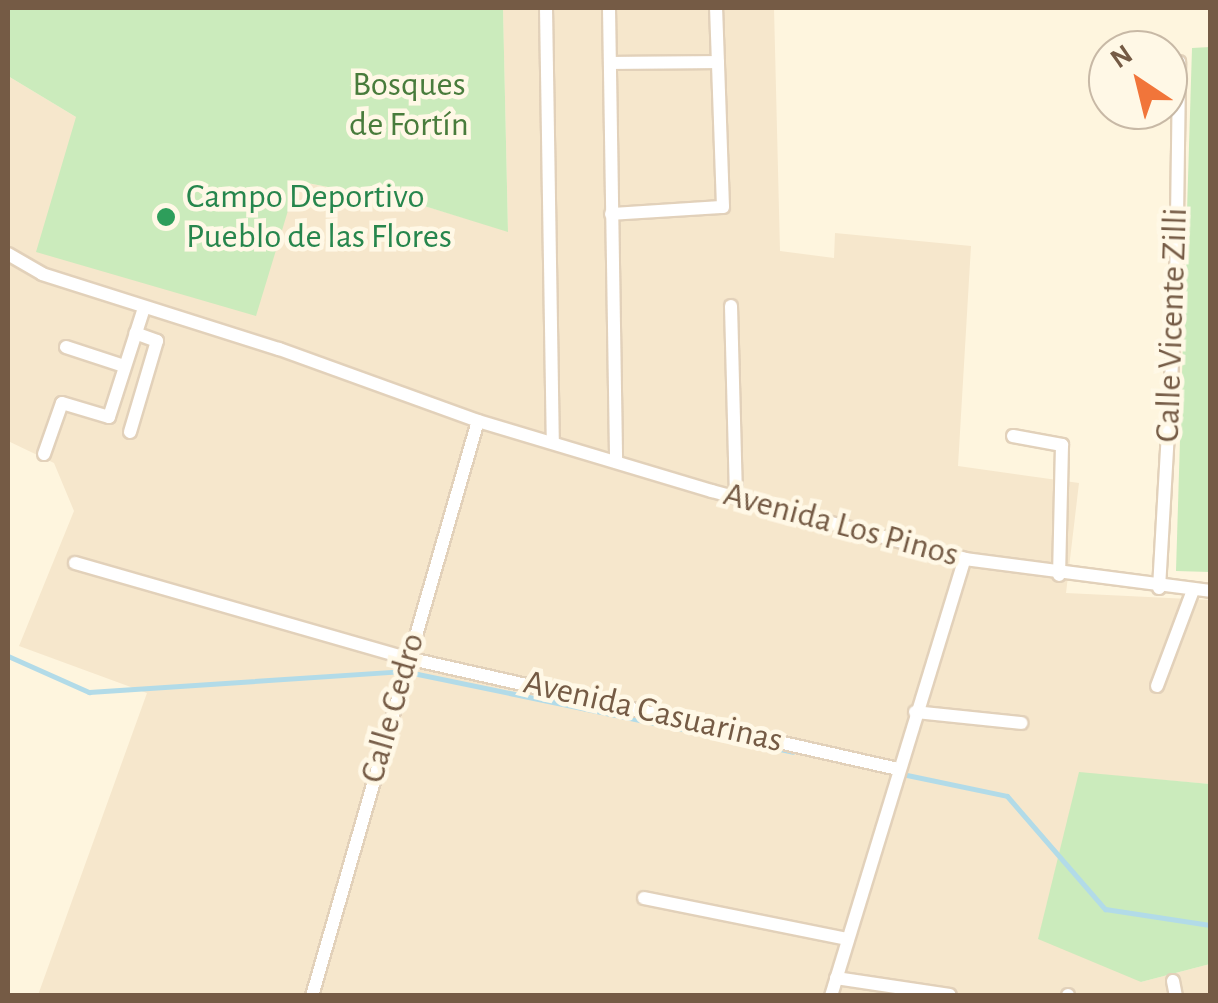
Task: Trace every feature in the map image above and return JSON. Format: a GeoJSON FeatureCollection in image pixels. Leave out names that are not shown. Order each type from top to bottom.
{"type":"FeatureCollection","features":[{"type":"Feature","properties":{"kind":"street"},"geometry":{"type":"LineString","coordinates":[[546,8],[553,443]]}},
{"type":"Feature","properties":{"kind":"street"},"geometry":{"type":"LineString","coordinates":[[609,8],[616,462]]}},
{"type":"Feature","properties":{"kind":"street"},"geometry":{"type":"LineString","coordinates":[[612,214],[723,207],[716,8]]}},
{"type":"Feature","properties":{"kind":"street"},"geometry":{"type":"LineString","coordinates":[[611,63],[718,62]]}},
{"type":"Feature","properties":{"kind":"street","name":"Calle Vicente Zilli"},"geometry":{"type":"LineString","coordinates":[[1160,588],[1176,290],[1178,130]]}},
{"type":"Feature","properties":{"kind":"street","name":"Avenida Los Pinos"},"geometry":{"type":"LineString","coordinates":[[8,254],[42,274],[478,421],[736,498],[965,559],[1059,576],[1210,591]]}},
{"type":"Feature","properties":{"kind":"street"},"geometry":{"type":"LineString","coordinates":[[731,306],[736,498]]}},
{"type":"Feature","properties":{"kind":"street"},"geometry":{"type":"LineString","coordinates":[[44,454],[62,403],[108,417],[144,308]]}},
{"type":"Feature","properties":{"kind":"street"},"geometry":{"type":"LineString","coordinates":[[130,432],[157,341],[135,333]]}},
{"type":"Feature","properties":{"kind":"street"},"geometry":{"type":"LineString","coordinates":[[66,347],[124,366]]}},
{"type":"Feature","properties":{"kind":"street","name":"Calle Cedro"},"geometry":{"type":"LineString","coordinates":[[312,996],[478,421]]}},
{"type":"Feature","properties":{"kind":"street"},"geometry":{"type":"LineString","coordinates":[[1013,436],[1062,445],[1059,576]]}},
{"type":"Feature","properties":{"kind":"street"},"geometry":{"type":"LineString","coordinates":[[831,996],[914,712],[965,559]]}},
{"type":"Feature","properties":{"kind":"street","name":"Avenida Casuarinas"},"geometry":{"type":"LineString","coordinates":[[75,563],[407,658],[898,769]]}},
{"type":"Feature","properties":{"kind":"street"},"geometry":{"type":"LineString","coordinates":[[1156,686],[1193,590]]}},
{"type":"Feature","properties":{"kind":"street"},"geometry":{"type":"LineString","coordinates":[[914,712],[1020,723]]}},
{"type":"Feature","properties":{"kind":"street"},"geometry":{"type":"LineString","coordinates":[[644,898],[847,940]]}},
{"type":"Feature","properties":{"kind":"street"},"geometry":{"type":"LineString","coordinates":[[836,978],[950,995]]}},
{"type":"Feature","properties":{"kind":"shaded area"},"geometry":{"type":"Polygon","coordinates":[[[503,8],[774,8],[780,251],[834,258],[835,233],[971,246],[958,466],[1079,483],[1066,593],[1210,600],[1210,784],[1079,773],[1141,982],[1210,964],[1210,995],[38,995],[147,693],[19,646],[74,511],[54,463],[8,441],[8,76],[76,117],[296,181],[421,205],[508,231],[503,8]]]}},
{"type":"Feature","properties":{"kind":"green space","name":"Bosques de Fortín"},"geometry":{"type":"Polygon","coordinates":[[[8,8],[503,8],[508,232],[421,205],[297,181],[256,316],[36,252],[76,117],[8,76],[8,8]]]}},
{"type":"Feature","properties":{"kind":"green space"},"geometry":{"type":"Polygon","coordinates":[[[1210,47],[1210,572],[1176,571],[1192,48],[1210,47]]]}},
{"type":"Feature","properties":{"kind":"green space"},"geometry":{"type":"Polygon","coordinates":[[[1079,772],[1210,784],[1210,964],[1141,982],[1038,939],[1079,772]]]}},
{"type":"Feature","properties":{"kind":"waterway"},"geometry":{"type":"LineString","coordinates":[[8,656],[89,692],[403,671],[793,752]]}},
{"type":"Feature","properties":{"kind":"waterway"},"geometry":{"type":"LineString","coordinates":[[902,774],[1007,796],[1105,909],[1210,925]]}},
{"type":"Feature","properties":{"kind":"place","name":"Campo Deportivo Pueblo de las Flores"},"geometry":{"type":"Point","coordinates":[166,217]}}]}
